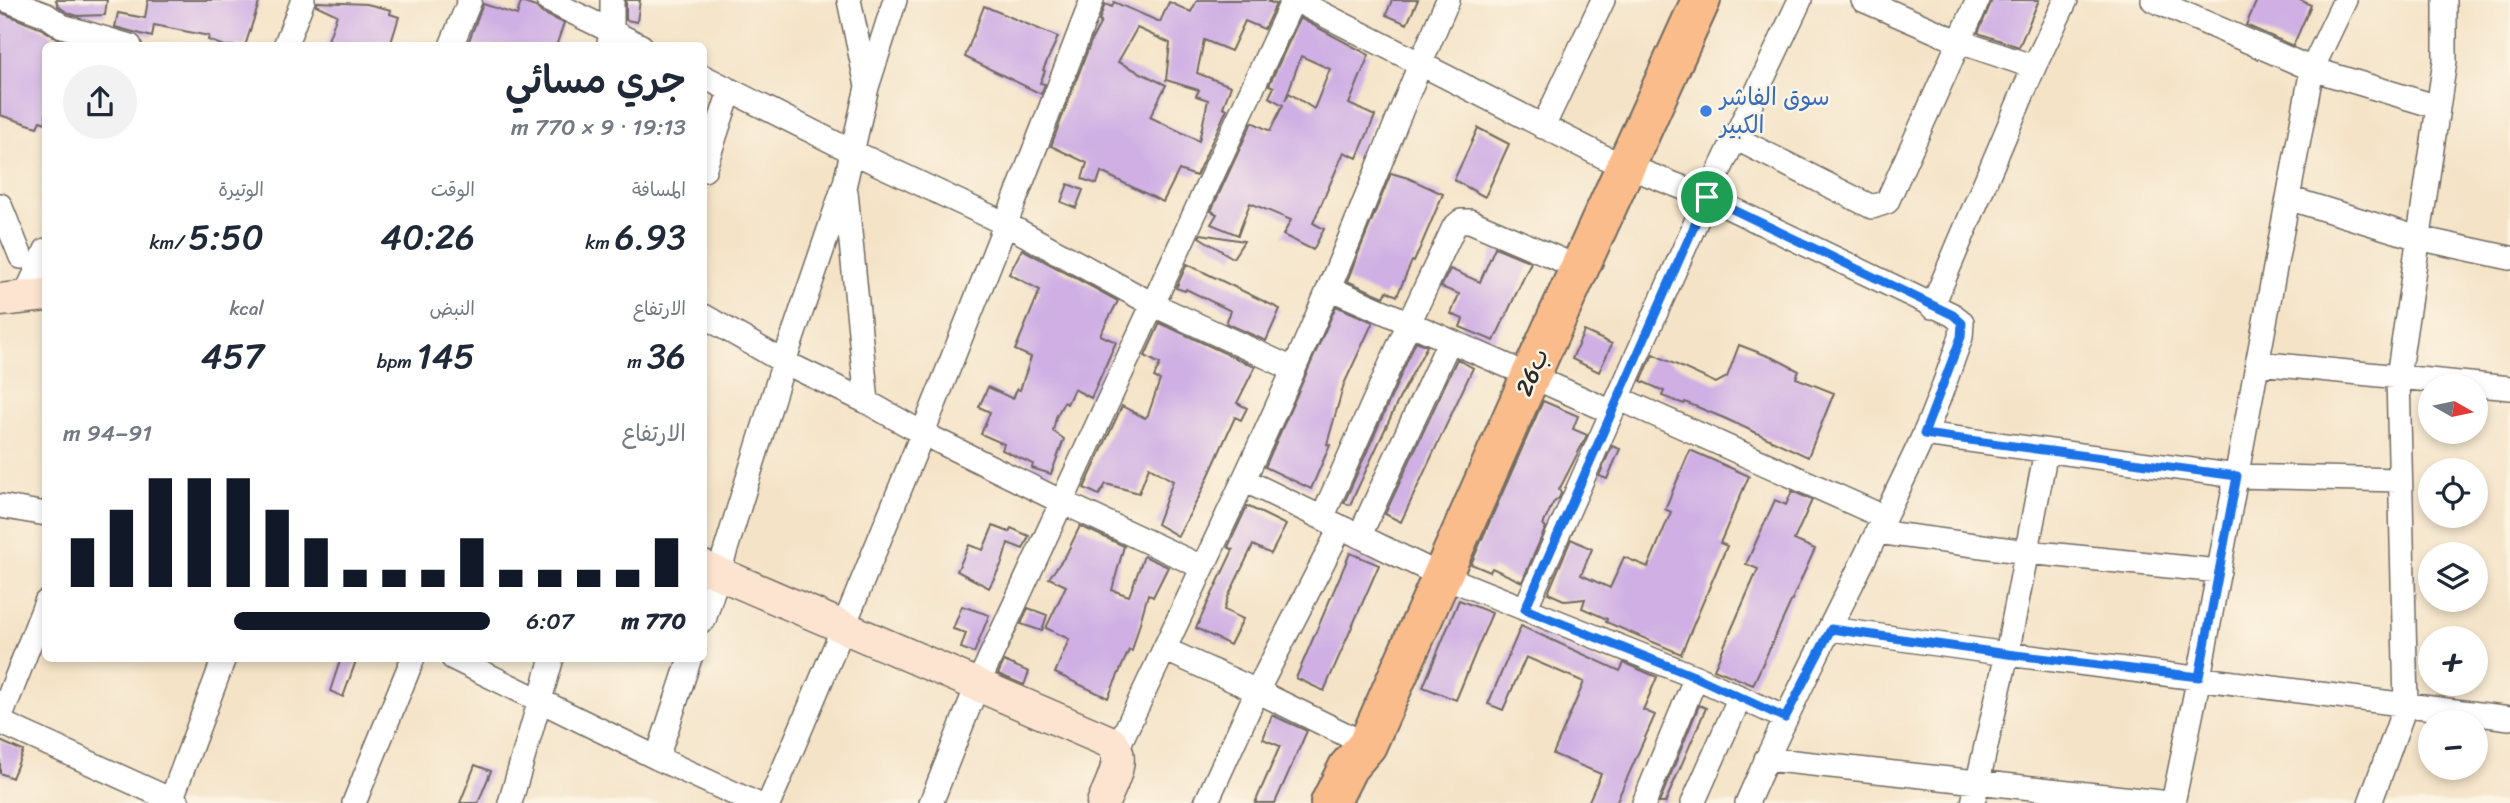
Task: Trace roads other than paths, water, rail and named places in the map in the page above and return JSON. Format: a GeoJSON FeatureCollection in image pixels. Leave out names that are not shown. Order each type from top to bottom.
{"type":"FeatureCollection","features":[{"type":"Feature","properties":{"kind":"highway","name":"26ب"},"geometry":{"type":"LineString","coordinates":[[1330,803],[1356,750],[1520,372],[1616,163],[1678,0]]}},
{"type":"Feature","properties":{"kind":"highway","name":"26ب"},"geometry":{"type":"LineString","coordinates":[[1520,372],[1561,260],[1616,163],[1701,0]]}},
{"type":"Feature","properties":{"kind":"street"},"geometry":{"type":"LineString","coordinates":[[6,0],[46,15],[62,26],[114,42]]}},
{"type":"Feature","properties":{"kind":"street"},"geometry":{"type":"LineString","coordinates":[[55,0],[62,26]]}},
{"type":"Feature","properties":{"kind":"street"},"geometry":{"type":"LineString","coordinates":[[287,42],[303,0]]}},
{"type":"Feature","properties":{"kind":"street"},"geometry":{"type":"LineString","coordinates":[[454,42],[470,0]]}},
{"type":"Feature","properties":{"kind":"street"},"geometry":{"type":"LineString","coordinates":[[548,0],[610,38],[612,0]]}},
{"type":"Feature","properties":{"kind":"street"},"geometry":{"type":"LineString","coordinates":[[849,0],[867,86]]}},
{"type":"Feature","properties":{"kind":"street"},"geometry":{"type":"LineString","coordinates":[[707,599],[711,570],[845,183],[867,86],[895,0]]}},
{"type":"Feature","properties":{"kind":"street"},"geometry":{"type":"LineString","coordinates":[[769,803],[844,628],[1006,224],[1091,0]]}},
{"type":"Feature","properties":{"kind":"street"},"geometry":{"type":"LineString","coordinates":[[930,803],[976,686],[1294,0],[1616,163],[1707,197],[1953,315],[1962,323],[1961,337],[1924,434],[1831,629],[1785,718],[1747,803]]}},
{"type":"Feature","properties":{"kind":"street"},"geometry":{"type":"LineString","coordinates":[[1103,803],[1118,764],[1117,749],[1244,480],[1329,288],[1419,64],[1448,0]]}},
{"type":"Feature","properties":{"kind":"street"},"geometry":{"type":"LineString","coordinates":[[1543,127],[1603,0]]}},
{"type":"Feature","properties":{"kind":"street"},"geometry":{"type":"LineString","coordinates":[[1525,609],[1707,197],[1800,0]]}},
{"type":"Feature","properties":{"kind":"street"},"geometry":{"type":"LineString","coordinates":[[1863,0],[1889,5],[1960,42],[2034,67]]}},
{"type":"Feature","properties":{"kind":"street"},"geometry":{"type":"LineString","coordinates":[[1735,138],[1872,207],[1887,202],[1978,0]]}},
{"type":"Feature","properties":{"kind":"street"},"geometry":{"type":"LineString","coordinates":[[1932,307],[2034,67],[2066,0]]}},
{"type":"Feature","properties":{"kind":"street"},"geometry":{"type":"LineString","coordinates":[[2153,0],[2312,69],[2438,107]]}},
{"type":"Feature","properties":{"kind":"street"},"geometry":{"type":"LineString","coordinates":[[1766,759],[1975,793],[2171,803],[2199,677],[2312,69],[2345,0]]}},
{"type":"Feature","properties":{"kind":"street"},"geometry":{"type":"LineString","coordinates":[[2370,803],[2406,704],[2398,377],[2445,61],[2445,0]]}},
{"type":"Feature","properties":{"kind":"street"},"geometry":{"type":"LineString","coordinates":[[707,79],[852,152],[1006,224],[1154,305],[1293,369]]}},
{"type":"Feature","properties":{"kind":"street"},"geometry":{"type":"LineString","coordinates":[[707,161],[730,91]]}},
{"type":"Feature","properties":{"kind":"street"},"geometry":{"type":"LineString","coordinates":[[845,183],[867,401]]}},
{"type":"Feature","properties":{"kind":"street"},"geometry":{"type":"LineString","coordinates":[[2288,198],[2417,238],[2510,258]]}},
{"type":"Feature","properties":{"kind":"street"},"geometry":{"type":"LineString","coordinates":[[0,205],[25,274]]}},
{"type":"Feature","properties":{"kind":"street"},"geometry":{"type":"LineString","coordinates":[[1341,527],[1409,323],[1454,227],[1461,221],[1470,221],[1561,260]]}},
{"type":"Feature","properties":{"kind":"street"},"geometry":{"type":"LineString","coordinates":[[1329,288],[1549,384],[1615,405],[1881,525],[2027,552],[2219,571]]}},
{"type":"Feature","properties":{"kind":"street"},"geometry":{"type":"LineString","coordinates":[[707,318],[784,362],[867,401],[922,433],[1202,567]]}},
{"type":"Feature","properties":{"kind":"street"},"geometry":{"type":"LineString","coordinates":[[1206,803],[1257,691],[1341,527],[1449,342]]}},
{"type":"Feature","properties":{"kind":"street"},"geometry":{"type":"LineString","coordinates":[[2258,363],[2510,388]]}},
{"type":"Feature","properties":{"kind":"street"},"geometry":{"type":"LineString","coordinates":[[1924,434],[2237,476],[2399,480]]}},
{"type":"Feature","properties":{"kind":"street"},"geometry":{"type":"LineString","coordinates":[[1975,793],[2007,654],[2046,451]]}},
{"type":"Feature","properties":{"kind":"street"},"geometry":{"type":"LineString","coordinates":[[1244,480],[1434,572],[1696,677],[1785,718]]}},
{"type":"Feature","properties":{"kind":"street"},"geometry":{"type":"LineString","coordinates":[[0,506],[42,513]]}},
{"type":"Feature","properties":{"kind":"street"},"geometry":{"type":"LineString","coordinates":[[711,570],[1110,742],[1117,749]]}},
{"type":"Feature","properties":{"kind":"street"},"geometry":{"type":"LineString","coordinates":[[42,612],[0,720],[173,802],[222,662]]}},
{"type":"Feature","properties":{"kind":"street"},"geometry":{"type":"LineString","coordinates":[[1831,629],[2510,718]]}},
{"type":"Feature","properties":{"kind":"street"},"geometry":{"type":"LineString","coordinates":[[1164,649],[1257,691],[1356,750]]}},
{"type":"Feature","properties":{"kind":"street"},"geometry":{"type":"LineString","coordinates":[[354,803],[411,662]]}},
{"type":"Feature","properties":{"kind":"street"},"geometry":{"type":"LineString","coordinates":[[461,662],[755,803]]}},
{"type":"Feature","properties":{"kind":"street"},"geometry":{"type":"LineString","coordinates":[[510,803],[551,662]]}},
{"type":"Feature","properties":{"kind":"street"},"geometry":{"type":"LineString","coordinates":[[657,758],[689,662]]}},
{"type":"Feature","properties":{"kind":"street"},"geometry":{"type":"LineString","coordinates":[[1644,803],[1696,677]]}},
{"type":"Feature","properties":{"kind":"street"},"geometry":{"type":"LineString","coordinates":[[1693,803],[1740,697]]}},
{"type":"Feature","properties":{"kind":"place","name":"سوق الفاشر الكبير"},"geometry":{"type":"Point","coordinates":[1706,111]}}]}
